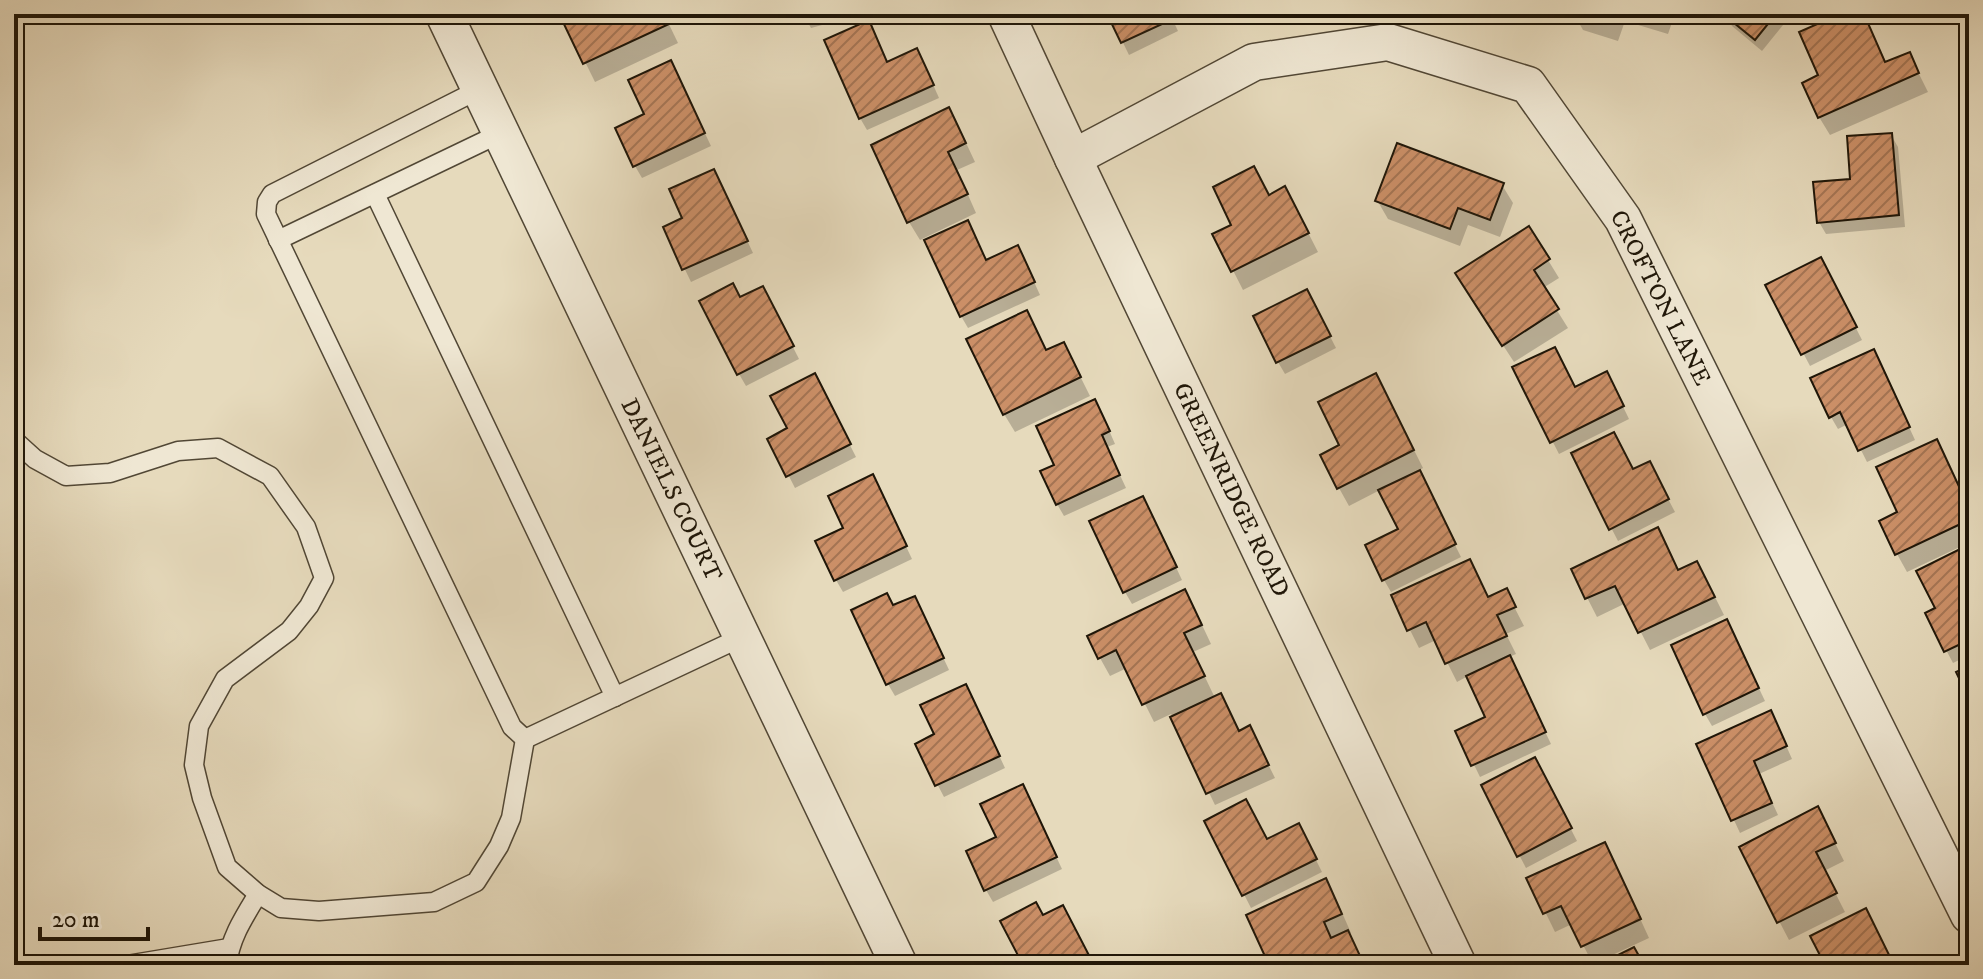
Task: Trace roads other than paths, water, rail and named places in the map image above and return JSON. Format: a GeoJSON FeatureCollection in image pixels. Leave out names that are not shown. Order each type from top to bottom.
{"type":"FeatureCollection","features":[{"type":"Feature","properties":{"kind":"street","name":"DANIELS COURT"},"geometry":{"type":"LineString","coordinates":[[444,14],[899,965]]}},
{"type":"Feature","properties":{"kind":"street","name":"GREENRIDGE ROAD"},"geometry":{"type":"LineString","coordinates":[[1006,14],[1458,965]]}},
{"type":"Feature","properties":{"kind":"street","name":"CROFTON LANE"},"geometry":{"type":"LineString","coordinates":[[1073,158],[1254,62],[1388,42],[1528,85],[1623,219],[1969,915]]}},
{"type":"Feature","properties":{"kind":"lane"},"geometry":{"type":"LineString","coordinates":[[480,89],[272,194],[267,202],[266,214],[512,727],[525,739]]}},
{"type":"Feature","properties":{"kind":"lane"},"geometry":{"type":"LineString","coordinates":[[278,240],[501,133]]}},
{"type":"Feature","properties":{"kind":"lane"},"geometry":{"type":"LineString","coordinates":[[375,194],[615,697]]}},
{"type":"Feature","properties":{"kind":"lane"},"geometry":{"type":"LineString","coordinates":[[14,440],[35,459],[66,476],[110,473],[178,451],[218,448],[270,476],[306,527],[324,578],[309,606],[289,631],[225,679],[199,726],[194,765],[202,798],[227,867],[258,894],[281,908],[319,911],[434,902],[476,882],[499,846],[511,818],[525,739]]}},
{"type":"Feature","properties":{"kind":"lane"},"geometry":{"type":"LineString","coordinates":[[525,739],[742,637]]}},
{"type":"Feature","properties":{"kind":"lane"},"geometry":{"type":"LineString","coordinates":[[127,965],[228,956],[243,917],[258,894]]}}]}
